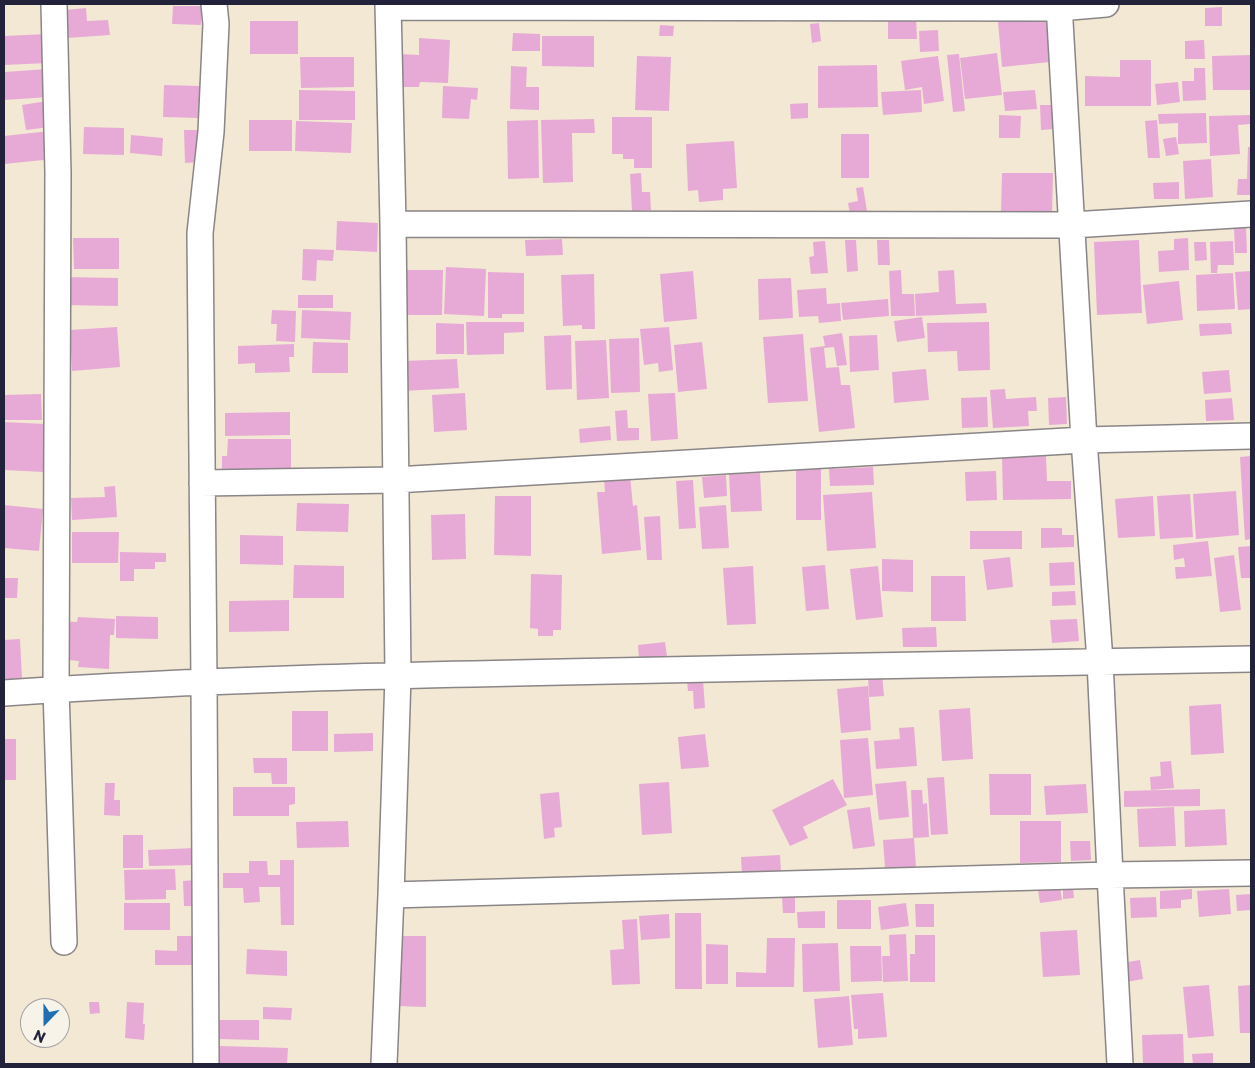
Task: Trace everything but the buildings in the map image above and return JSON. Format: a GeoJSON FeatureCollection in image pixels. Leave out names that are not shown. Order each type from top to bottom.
{"type":"FeatureCollection","features":[{"type":"Feature","properties":{"kind":"street"},"geometry":{"type":"LineString","coordinates":[[54,4],[58,173],[56,689],[64,942]]}},
{"type":"Feature","properties":{"kind":"street"},"geometry":{"type":"LineString","coordinates":[[206,1064],[200,233],[211,132],[216,24],[214,4]]}},
{"type":"Feature","properties":{"kind":"street"},"geometry":{"type":"LineString","coordinates":[[384,1064],[398,676],[393,224],[388,5],[1059,6],[1106,4]]}},
{"type":"Feature","properties":{"kind":"street"},"geometry":{"type":"LineString","coordinates":[[1059,6],[1084,440],[1100,661],[1120,1064]]}},
{"type":"Feature","properties":{"kind":"street"},"geometry":{"type":"LineString","coordinates":[[393,224],[1072,225],[1251,214]]}},
{"type":"Feature","properties":{"kind":"street"},"geometry":{"type":"LineString","coordinates":[[202,483],[395,480],[1084,440],[1251,436]]}},
{"type":"Feature","properties":{"kind":"street"},"geometry":{"type":"LineString","coordinates":[[4,693],[204,682],[398,676],[1251,659]]}},
{"type":"Feature","properties":{"kind":"street"},"geometry":{"type":"LineString","coordinates":[[391,895],[1251,872]]}}]}
